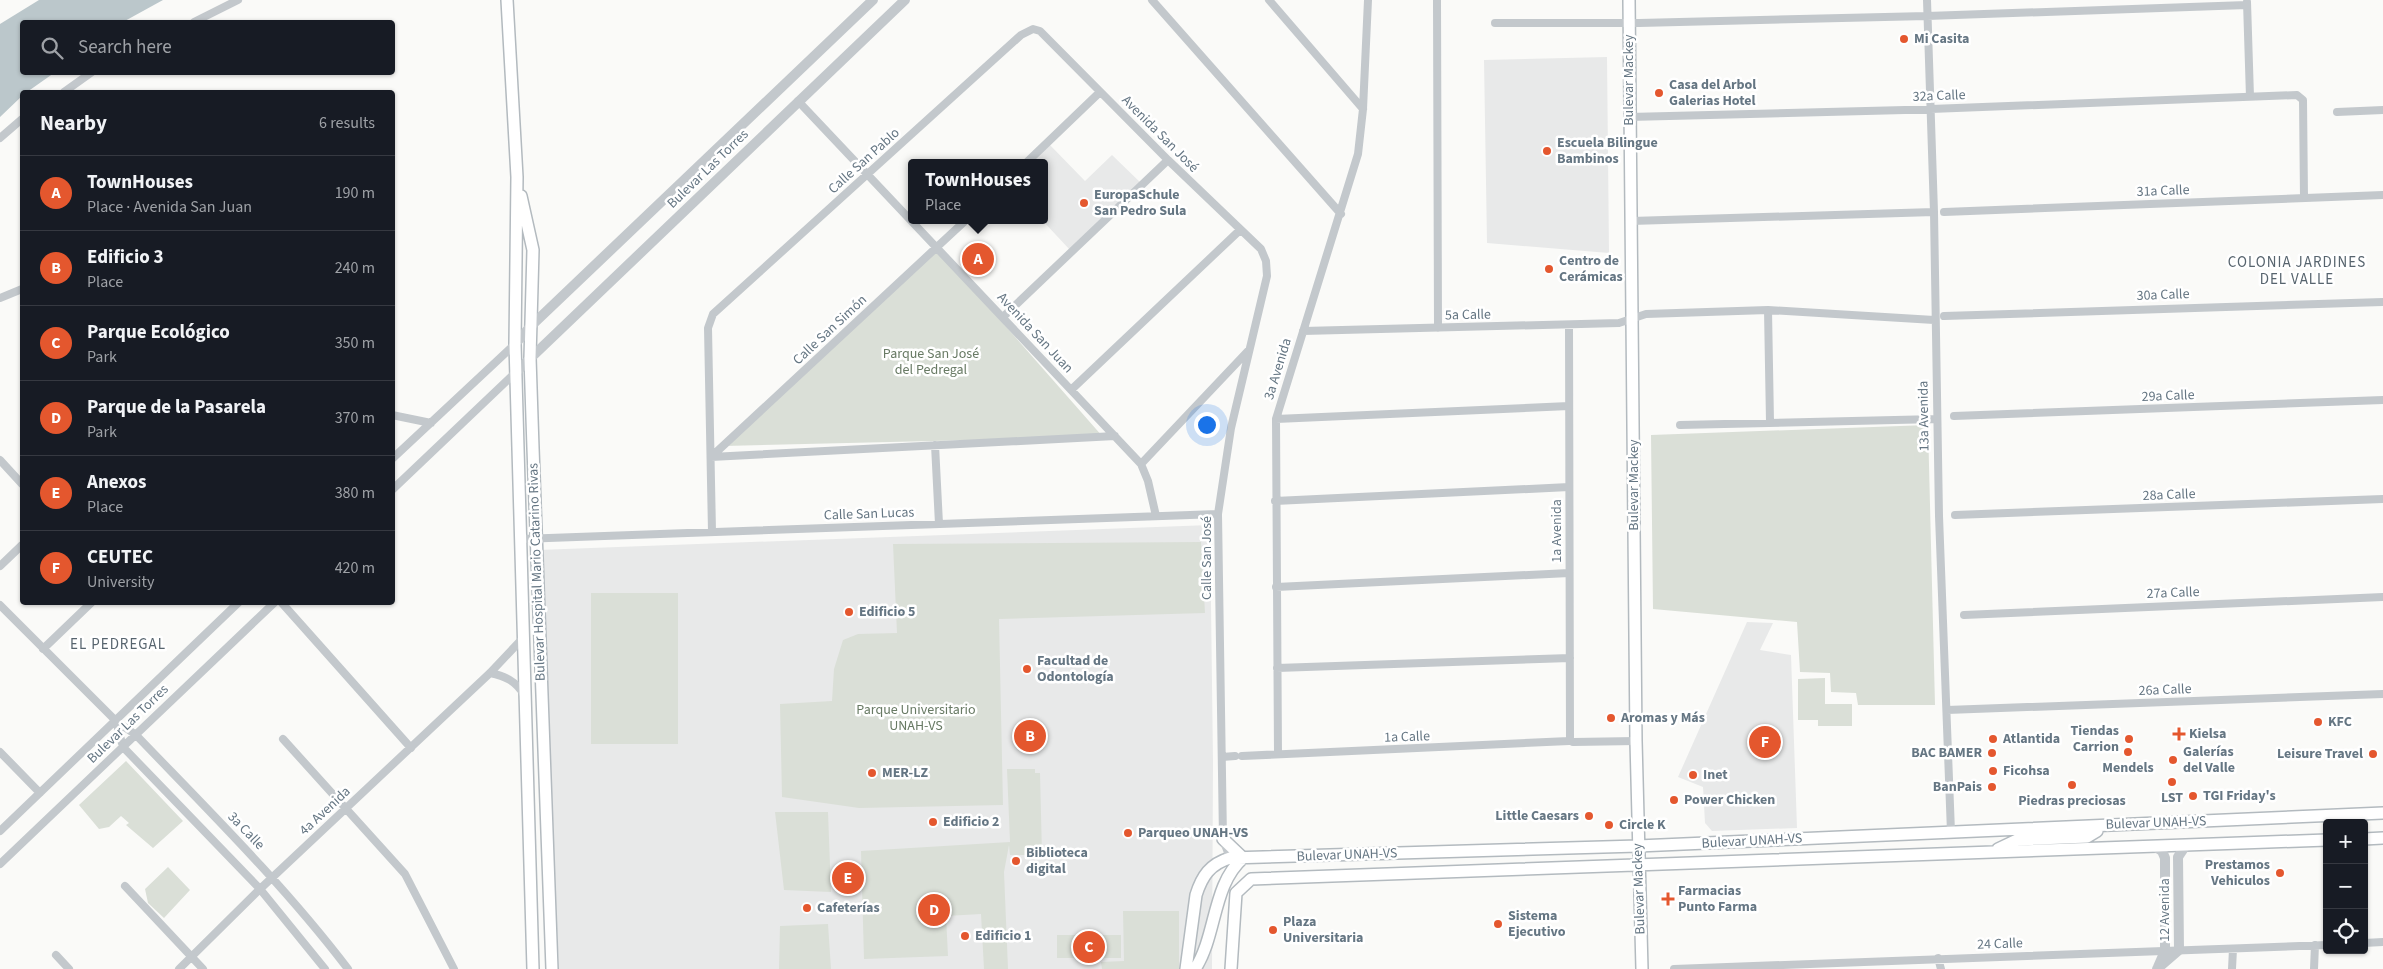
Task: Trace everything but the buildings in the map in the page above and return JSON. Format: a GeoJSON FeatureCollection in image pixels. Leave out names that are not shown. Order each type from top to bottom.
{"type":"FeatureCollection","features":[{"type":"Feature","properties":{"kind":"main road","name":"Bulevar Hospital Mario Catarino Rivas"},"geometry":{"type":"LineString","coordinates":[[507,0],[517,177],[515,344],[533,969]]}},
{"type":"Feature","properties":{"kind":"main road","name":"Bulevar Mackey"},"geometry":{"type":"LineString","coordinates":[[1629,0],[1636,741],[1642,969]]}},
{"type":"Feature","properties":{"kind":"main road","name":"Bulevar Hospital Mario Catarino Rivas"},"geometry":{"type":"LineString","coordinates":[[517,177],[532,250],[530,358],[535,538],[552,969]]}},
{"type":"Feature","properties":{"kind":"main road","name":"Bulevar UNAH-VS"},"geometry":{"type":"LineString","coordinates":[[1230,858],[1638,846],[2383,814]]}},
{"type":"Feature","properties":{"kind":"main road"},"geometry":{"type":"LineString","coordinates":[[1994,850],[2017,840],[2087,837],[2098,831],[2098,826]]}},
{"type":"Feature","properties":{"kind":"main road"},"geometry":{"type":"LineString","coordinates":[[2368,839],[2383,838]]}},
{"type":"Feature","properties":{"kind":"main road"},"geometry":{"type":"LineString","coordinates":[[1194,969],[1210,936],[1225,883],[1243,858],[1222,839]]}},
{"type":"Feature","properties":{"kind":"main road","name":"Bulevar UNAH-VS"},"geometry":{"type":"LineString","coordinates":[[1230,968],[1236,893],[1251,879],[1639,866],[1994,850],[2323,840]]}},
{"type":"Feature","properties":{"kind":"main road"},"geometry":{"type":"LineString","coordinates":[[1186,969],[1196,895],[1200,883],[1209,867],[1230,858]]}},
{"type":"Feature","properties":{"kind":"street"},"geometry":{"type":"LineString","coordinates":[[198,20],[238,0]]}},
{"type":"Feature","properties":{"kind":"street","name":"Bulevar Las Torres"},"geometry":{"type":"LineString","coordinates":[[515,344],[531,326],[873,0]]}},
{"type":"Feature","properties":{"kind":"street","name":"Bulevar Las Torres"},"geometry":{"type":"LineString","coordinates":[[516,372],[905,0]]}},
{"type":"Feature","properties":{"kind":"street"},"geometry":{"type":"LineString","coordinates":[[1152,0],[1341,214]]}},
{"type":"Feature","properties":{"kind":"street"},"geometry":{"type":"LineString","coordinates":[[1269,0],[1363,109]]}},
{"type":"Feature","properties":{"kind":"street","name":"3a Avenida"},"geometry":{"type":"LineString","coordinates":[[1278,754],[1276,419],[1358,154],[1363,109],[1368,0]]}},
{"type":"Feature","properties":{"kind":"street"},"geometry":{"type":"LineString","coordinates":[[1437,0],[1438,328]]}},
{"type":"Feature","properties":{"kind":"street","name":"13a Avenida"},"geometry":{"type":"LineString","coordinates":[[1927,0],[1934,212],[1934,320],[1951,832]]}},
{"type":"Feature","properties":{"kind":"street"},"geometry":{"type":"LineString","coordinates":[[1495,23],[1629,23],[1927,16],[2247,2],[2250,97]]}},
{"type":"Feature","properties":{"kind":"street","name":"Avenida San José"},"geometry":{"type":"LineString","coordinates":[[1033,29],[1040,30],[1168,160],[1261,249],[1266,261]]}},
{"type":"Feature","properties":{"kind":"street","name":"Calle San Pablo"},"geometry":{"type":"LineString","coordinates":[[711,457],[708,328],[713,314],[1021,35],[1033,29]]}},
{"type":"Feature","properties":{"kind":"street"},"geometry":{"type":"LineString","coordinates":[[67,90],[88,75]]}},
{"type":"Feature","properties":{"kind":"street"},"geometry":{"type":"LineString","coordinates":[[1030,159],[1100,92]]}},
{"type":"Feature","properties":{"kind":"street","name":"32a Calle"},"geometry":{"type":"LineString","coordinates":[[1629,117],[1930,109],[2298,95],[2303,100],[2304,198]]}},
{"type":"Feature","properties":{"kind":"street","name":"Avenida San Juan"},"geometry":{"type":"LineString","coordinates":[[798,101],[908,217]]}},
{"type":"Feature","properties":{"kind":"street"},"geometry":{"type":"LineString","coordinates":[[2337,112],[2383,110]]}},
{"type":"Feature","properties":{"kind":"street"},"geometry":{"type":"LineString","coordinates":[[0,138],[20,121]]}},
{"type":"Feature","properties":{"kind":"street"},"geometry":{"type":"LineString","coordinates":[[1003,317],[1168,160]]}},
{"type":"Feature","properties":{"kind":"street","name":"31a Calle"},"geometry":{"type":"LineString","coordinates":[[1944,212],[2383,195]]}},
{"type":"Feature","properties":{"kind":"street"},"geometry":{"type":"LineString","coordinates":[[1631,220],[1934,212]]}},
{"type":"Feature","properties":{"kind":"street","name":"Avenida San Juan"},"geometry":{"type":"LineString","coordinates":[[915,224],[1141,464],[1148,481],[1156,516]]}},
{"type":"Feature","properties":{"kind":"street","name":"Calle San Simón"},"geometry":{"type":"LineString","coordinates":[[711,457],[962,224]]}},
{"type":"Feature","properties":{"kind":"street"},"geometry":{"type":"LineString","coordinates":[[1071,390],[1240,230]]}},
{"type":"Feature","properties":{"kind":"street","name":"Calle San José"},"geometry":{"type":"LineString","coordinates":[[1230,858],[1222,839],[1218,514],[1231,428],[1267,276],[1266,261]]}},
{"type":"Feature","properties":{"kind":"street"},"geometry":{"type":"LineString","coordinates":[[0,298],[20,289]]}},
{"type":"Feature","properties":{"kind":"street","name":"30a Calle"},"geometry":{"type":"LineString","coordinates":[[1944,316],[2383,302]]}},
{"type":"Feature","properties":{"kind":"street"},"geometry":{"type":"LineString","coordinates":[[1633,319],[1646,314],[1768,310],[1934,320]]}},
{"type":"Feature","properties":{"kind":"street"},"geometry":{"type":"LineString","coordinates":[[1768,310],[1770,422]]}},
{"type":"Feature","properties":{"kind":"street","name":"5a Calle"},"geometry":{"type":"LineString","coordinates":[[1303,331],[1569,325],[1619,323],[1633,319]]}},
{"type":"Feature","properties":{"kind":"street","name":"1a Avenida"},"geometry":{"type":"LineString","coordinates":[[1569,325],[1569,573],[1572,739]]}},
{"type":"Feature","properties":{"kind":"street"},"geometry":{"type":"LineString","coordinates":[[395,456],[515,344]]}},
{"type":"Feature","properties":{"kind":"street"},"geometry":{"type":"LineString","coordinates":[[1141,464],[1250,350]]}},
{"type":"Feature","properties":{"kind":"street"},"geometry":{"type":"LineString","coordinates":[[395,487],[516,372]]}},
{"type":"Feature","properties":{"kind":"street","name":"29a Calle"},"geometry":{"type":"LineString","coordinates":[[1954,416],[2383,400]]}},
{"type":"Feature","properties":{"kind":"street"},"geometry":{"type":"LineString","coordinates":[[1276,419],[1569,406]]}},
{"type":"Feature","properties":{"kind":"street"},"geometry":{"type":"LineString","coordinates":[[395,416],[431,423]]}},
{"type":"Feature","properties":{"kind":"street"},"geometry":{"type":"LineString","coordinates":[[1680,425],[1937,419]]}},
{"type":"Feature","properties":{"kind":"street"},"geometry":{"type":"LineString","coordinates":[[712,532],[711,457],[1115,436]]}},
{"type":"Feature","properties":{"kind":"street"},"geometry":{"type":"LineString","coordinates":[[935,445],[939,524]]}},
{"type":"Feature","properties":{"kind":"street"},"geometry":{"type":"LineString","coordinates":[[0,460],[20,482]]}},
{"type":"Feature","properties":{"kind":"street"},"geometry":{"type":"LineString","coordinates":[[1275,501],[1569,488]]}},
{"type":"Feature","properties":{"kind":"street","name":"28a Calle"},"geometry":{"type":"LineString","coordinates":[[1955,516],[2383,499]]}},
{"type":"Feature","properties":{"kind":"street","name":"Calle San Lucas"},"geometry":{"type":"LineString","coordinates":[[521,539],[1218,514]]}},
{"type":"Feature","properties":{"kind":"street"},"geometry":{"type":"LineString","coordinates":[[0,566],[20,547]]}},
{"type":"Feature","properties":{"kind":"street"},"geometry":{"type":"LineString","coordinates":[[1276,588],[1569,573]]}},
{"type":"Feature","properties":{"kind":"street","name":"27a Calle"},"geometry":{"type":"LineString","coordinates":[[1964,615],[2383,597]]}},
{"type":"Feature","properties":{"kind":"street","name":"3a Calle"},"geometry":{"type":"LineString","coordinates":[[0,605],[116,721],[136,734],[273,877],[348,969]]}},
{"type":"Feature","properties":{"kind":"street"},"geometry":{"type":"LineString","coordinates":[[43,649],[89,605]]}},
{"type":"Feature","properties":{"kind":"street","name":"Bulevar Las Torres"},"geometry":{"type":"LineString","coordinates":[[0,831],[236,605]]}},
{"type":"Feature","properties":{"kind":"street","name":"Bulevar Las Torres"},"geometry":{"type":"LineString","coordinates":[[0,864],[272,605]]}},
{"type":"Feature","properties":{"kind":"street"},"geometry":{"type":"LineString","coordinates":[[284,605],[411,748]]}},
{"type":"Feature","properties":{"kind":"street","name":"4a Avenida"},"geometry":{"type":"LineString","coordinates":[[179,969],[260,889],[490,673],[523,638]]}},
{"type":"Feature","properties":{"kind":"street"},"geometry":{"type":"LineString","coordinates":[[1277,668],[1570,658]]}},
{"type":"Feature","properties":{"kind":"street"},"geometry":{"type":"LineString","coordinates":[[490,673],[504,676],[512,681],[525,696]]}},
{"type":"Feature","properties":{"kind":"street","name":"26a Calle"},"geometry":{"type":"LineString","coordinates":[[1947,710],[2383,694]]}},
{"type":"Feature","properties":{"kind":"street"},"geometry":{"type":"LineString","coordinates":[[116,721],[123,748],[260,889],[324,969]]}},
{"type":"Feature","properties":{"kind":"street"},"geometry":{"type":"LineString","coordinates":[[283,739],[347,807],[405,874],[454,969]]}},
{"type":"Feature","properties":{"kind":"street","name":"1a Calle"},"geometry":{"type":"LineString","coordinates":[[1222,756],[1566,743],[1572,739],[1636,741]]}},
{"type":"Feature","properties":{"kind":"street"},"geometry":{"type":"LineString","coordinates":[[0,752],[40,793]]}},
{"type":"Feature","properties":{"kind":"street","name":"12 Avenida"},"geometry":{"type":"LineString","coordinates":[[2158,969],[2179,950],[2178,857],[2186,845]]}},
{"type":"Feature","properties":{"kind":"street","name":"12 Avenida"},"geometry":{"type":"LineString","coordinates":[[2154,846],[2162,851],[2165,858],[2165,951],[2158,969]]}},
{"type":"Feature","properties":{"kind":"street"},"geometry":{"type":"LineString","coordinates":[[125,886],[203,969]]}},
{"type":"Feature","properties":{"kind":"street"},"geometry":{"type":"LineString","coordinates":[[2368,943],[2383,942]]}},
{"type":"Feature","properties":{"kind":"street"},"geometry":{"type":"LineString","coordinates":[[2314,969],[2315,945]]}},
{"type":"Feature","properties":{"kind":"street","name":"24 Calle"},"geometry":{"type":"LineString","coordinates":[[1674,969],[1866,965],[1938,958],[2323,945]]}},
{"type":"Feature","properties":{"kind":"street"},"geometry":{"type":"LineString","coordinates":[[2232,969],[2233,949]]}},
{"type":"Feature","properties":{"kind":"street"},"geometry":{"type":"LineString","coordinates":[[56,956],[69,969]]}},
{"type":"Feature","properties":{"kind":"street"},"geometry":{"type":"LineString","coordinates":[[1938,958],[1941,969]]}},
{"type":"Feature","properties":{"kind":"shaded area"},"geometry":{"type":"Polygon","coordinates":[[[39,0],[163,0],[127,20],[20,20],[20,75],[51,75],[30,90],[20,90],[20,98],[0,117],[0,24],[39,0]]]}},
{"type":"Feature","properties":{"kind":"shaded area","name":"Escuela Bilingue Bambinos"},"geometry":{"type":"Polygon","coordinates":[[[1607,57],[1609,253],[1487,243],[1484,60],[1607,57]]]}},
{"type":"Feature","properties":{"kind":"shaded area","name":"EuropaSchule San Pedro Sula"},"geometry":{"type":"Polygon","coordinates":[[[1049,144],[1085,181],[1112,155],[1143,185],[1070,250],[1046,224],[1048,224],[1048,159],[1033,159],[1049,144]]]}},
{"type":"Feature","properties":{"kind":"shaded area"},"geometry":{"type":"Polygon","coordinates":[[[1210,525],[1213,762],[1212,969],[559,969],[538,550],[1210,525]]]}},
{"type":"Feature","properties":{"kind":"shaded area"},"geometry":{"type":"Polygon","coordinates":[[[1747,622],[1773,623],[1760,650],[1791,655],[1797,828],[1712,831],[1705,823],[1703,787],[1678,777],[1747,622]]]}},
{"type":"Feature","properties":{"kind":"green space","name":"Parque San José del Pedregal"},"geometry":{"type":"Polygon","coordinates":[[[937,248],[1103,437],[724,446],[937,248]]]}},
{"type":"Feature","properties":{"kind":"green space"},"geometry":{"type":"Polygon","coordinates":[[[1928,425],[1935,705],[1858,705],[1856,693],[1831,692],[1830,673],[1800,672],[1797,622],[1653,609],[1651,435],[1928,425]]]}},
{"type":"Feature","properties":{"kind":"green space","name":"Parque Universitario UNAH-VS"},"geometry":{"type":"Polygon","coordinates":[[[1201,542],[1205,613],[999,619],[1003,805],[859,808],[782,797],[780,704],[832,701],[834,669],[843,640],[858,634],[897,633],[893,544],[1201,542]]]}},
{"type":"Feature","properties":{"kind":"green space"},"geometry":{"type":"Polygon","coordinates":[[[591,593],[678,593],[678,744],[591,744],[591,593]]]}},
{"type":"Feature","properties":{"kind":"green space"},"geometry":{"type":"Polygon","coordinates":[[[1825,678],[1825,704],[1852,704],[1852,726],[1818,726],[1818,720],[1798,720],[1798,679],[1825,678]]]}},
{"type":"Feature","properties":{"kind":"green space"},"geometry":{"type":"Polygon","coordinates":[[[126,761],[183,821],[153,848],[126,825],[129,823],[121,816],[109,827],[99,829],[79,805],[126,761]]]}},
{"type":"Feature","properties":{"kind":"green space"},"geometry":{"type":"Polygon","coordinates":[[[1007,769],[1035,769],[1035,773],[1040,773],[1042,855],[1010,855],[1009,845],[1004,872],[1008,969],[984,969],[981,914],[946,916],[948,956],[864,959],[861,851],[1010,842],[1007,769]]]}},
{"type":"Feature","properties":{"kind":"green space"},"geometry":{"type":"Polygon","coordinates":[[[775,812],[828,812],[831,892],[784,890],[775,812]]]}},
{"type":"Feature","properties":{"kind":"green space"},"geometry":{"type":"Polygon","coordinates":[[[168,867],[190,890],[164,918],[148,903],[145,889],[168,867]]]}},
{"type":"Feature","properties":{"kind":"green space"},"geometry":{"type":"Polygon","coordinates":[[[1123,911],[1179,911],[1179,969],[1102,969],[1101,962],[1124,961],[1123,911]]]}},
{"type":"Feature","properties":{"kind":"green space"},"geometry":{"type":"Polygon","coordinates":[[[828,924],[831,969],[779,969],[780,926],[828,924]]]}},
{"type":"Feature","properties":{"kind":"green space"},"geometry":{"type":"Polygon","coordinates":[[[1057,935],[1121,935],[1121,958],[1057,958],[1057,935]]]}},
{"type":"Feature","properties":{"kind":"place","name":"Mi Casita"},"geometry":{"type":"Point","coordinates":[1904,39]}},
{"type":"Feature","properties":{"kind":"place","name":"Casa del Arbol Galerias Hotel"},"geometry":{"type":"Point","coordinates":[1659,93]}},
{"type":"Feature","properties":{"kind":"place","name":"Escuela Bilingue Bambinos"},"geometry":{"type":"Point","coordinates":[1547,151]}},
{"type":"Feature","properties":{"kind":"place","name":"EuropaSchule San Pedro Sula"},"geometry":{"type":"Point","coordinates":[1084,203]}},
{"type":"Feature","properties":{"kind":"place","name":"TownHouses"},"geometry":{"type":"Point","coordinates":[978,259]}},
{"type":"Feature","properties":{"kind":"place","name":"Centro de Cerámicas"},"geometry":{"type":"Point","coordinates":[1549,269]}},
{"type":"Feature","properties":{"kind":"place","name":"Edificio 5"},"geometry":{"type":"Point","coordinates":[849,612]}},
{"type":"Feature","properties":{"kind":"place","name":"Facultad de Odontología"},"geometry":{"type":"Point","coordinates":[1027,669]}},
{"type":"Feature","properties":{"kind":"place","name":"Aromas y Más"},"geometry":{"type":"Point","coordinates":[1611,718]}},
{"type":"Feature","properties":{"kind":"place","name":"KFC"},"geometry":{"type":"Point","coordinates":[2318,722]}},
{"type":"Feature","properties":{"kind":"place","name":"Kielsa"},"geometry":{"type":"Point","coordinates":[2179,734]}},
{"type":"Feature","properties":{"kind":"place","name":"Edificio 3"},"geometry":{"type":"Point","coordinates":[1030,736]}},
{"type":"Feature","properties":{"kind":"place","name":"Atlantida"},"geometry":{"type":"Point","coordinates":[1993,739]}},
{"type":"Feature","properties":{"kind":"place","name":"Tiendas Carrion"},"geometry":{"type":"Point","coordinates":[2129,739]}},
{"type":"Feature","properties":{"kind":"place","name":"CEUTEC"},"geometry":{"type":"Point","coordinates":[1765,742]}},
{"type":"Feature","properties":{"kind":"place","name":"Mendels"},"geometry":{"type":"Point","coordinates":[2128,752]}},
{"type":"Feature","properties":{"kind":"place","name":"BAC BAMER"},"geometry":{"type":"Point","coordinates":[1992,753]}},
{"type":"Feature","properties":{"kind":"place","name":"Leisure Travel"},"geometry":{"type":"Point","coordinates":[2373,754]}},
{"type":"Feature","properties":{"kind":"place","name":"Galerías del Valle"},"geometry":{"type":"Point","coordinates":[2173,760]}},
{"type":"Feature","properties":{"kind":"place","name":"Ficohsa"},"geometry":{"type":"Point","coordinates":[1993,771]}},
{"type":"Feature","properties":{"kind":"place","name":"MER-LZ"},"geometry":{"type":"Point","coordinates":[872,773]}},
{"type":"Feature","properties":{"kind":"place","name":"Inet"},"geometry":{"type":"Point","coordinates":[1693,775]}},
{"type":"Feature","properties":{"kind":"place","name":"LST"},"geometry":{"type":"Point","coordinates":[2172,782]}},
{"type":"Feature","properties":{"kind":"place","name":"Piedras preciosas"},"geometry":{"type":"Point","coordinates":[2072,785]}},
{"type":"Feature","properties":{"kind":"place","name":"BanPais"},"geometry":{"type":"Point","coordinates":[1992,787]}},
{"type":"Feature","properties":{"kind":"place","name":"TGI Friday's"},"geometry":{"type":"Point","coordinates":[2193,796]}},
{"type":"Feature","properties":{"kind":"place","name":"Power Chicken"},"geometry":{"type":"Point","coordinates":[1674,800]}},
{"type":"Feature","properties":{"kind":"place","name":"Little Caesars"},"geometry":{"type":"Point","coordinates":[1589,816]}},
{"type":"Feature","properties":{"kind":"place","name":"Edificio 2"},"geometry":{"type":"Point","coordinates":[933,822]}},
{"type":"Feature","properties":{"kind":"place","name":"Circle K"},"geometry":{"type":"Point","coordinates":[1609,825]}},
{"type":"Feature","properties":{"kind":"place","name":"Parqueo UNAH-VS"},"geometry":{"type":"Point","coordinates":[1128,833]}},
{"type":"Feature","properties":{"kind":"place","name":"Biblioteca digital"},"geometry":{"type":"Point","coordinates":[1016,861]}},
{"type":"Feature","properties":{"kind":"place","name":"Prestamos Vehiculos"},"geometry":{"type":"Point","coordinates":[2280,873]}},
{"type":"Feature","properties":{"kind":"place","name":"Anexos"},"geometry":{"type":"Point","coordinates":[848,878]}},
{"type":"Feature","properties":{"kind":"place","name":"Farmacias Punto Farma"},"geometry":{"type":"Point","coordinates":[1668,899]}},
{"type":"Feature","properties":{"kind":"place","name":"Cafeterías"},"geometry":{"type":"Point","coordinates":[807,908]}},
{"type":"Feature","properties":{"kind":"place","name":"Parque de la Pasarela"},"geometry":{"type":"Point","coordinates":[934,910]}},
{"type":"Feature","properties":{"kind":"place","name":"Sistema Ejecutivo"},"geometry":{"type":"Point","coordinates":[1498,924]}},
{"type":"Feature","properties":{"kind":"place","name":"Plaza Universitaria"},"geometry":{"type":"Point","coordinates":[1273,930]}},
{"type":"Feature","properties":{"kind":"place","name":"Edificio 1"},"geometry":{"type":"Point","coordinates":[965,936]}},
{"type":"Feature","properties":{"kind":"place","name":"Parque Ecológico"},"geometry":{"type":"Point","coordinates":[1089,947]}},
{"type":"Feature","properties":{"kind":"district","name":"COLONIA JARDINES DEL VALLE"},"geometry":{"type":"Point","coordinates":[2297,270]}},
{"type":"Feature","properties":{"kind":"district","name":"EL PEDREGAL"},"geometry":{"type":"Point","coordinates":[118,644]}}]}
